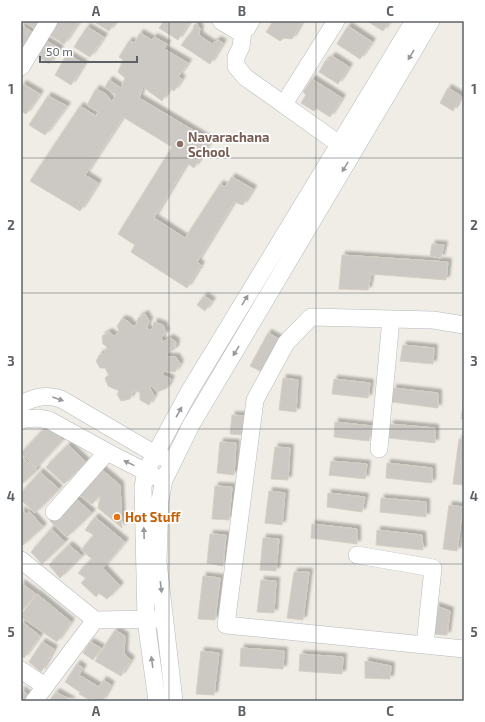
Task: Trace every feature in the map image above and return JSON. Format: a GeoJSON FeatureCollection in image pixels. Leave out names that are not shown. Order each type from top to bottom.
{"type":"FeatureCollection","features":[{"type":"Feature","properties":{"kind":"street"},"geometry":{"type":"LineString","coordinates":[[21,67],[49,21]]}},
{"type":"Feature","properties":{"kind":"street"},"geometry":{"type":"LineString","coordinates":[[220,21],[239,32],[247,26]]}},
{"type":"Feature","properties":{"kind":"street"},"geometry":{"type":"LineString","coordinates":[[284,104],[336,21]]}},
{"type":"Feature","properties":{"kind":"street"},"geometry":{"type":"LineString","coordinates":[[157,701],[146,620],[143,487],[146,471],[189,392],[414,21]]}},
{"type":"Feature","properties":{"kind":"street"},"geometry":{"type":"LineString","coordinates":[[174,701],[158,562],[160,500],[164,480],[191,425],[313,222],[431,21]]}},
{"type":"Feature","properties":{"kind":"street"},"geometry":{"type":"LineString","coordinates":[[247,26],[236,57],[236,66],[245,76],[339,144]]}},
{"type":"Feature","properties":{"kind":"street"},"geometry":{"type":"LineString","coordinates":[[298,213],[313,222]]}},
{"type":"Feature","properties":{"kind":"street"},"geometry":{"type":"LineString","coordinates":[[464,325],[432,320],[311,317],[286,343],[255,400],[226,625],[464,649]]}},
{"type":"Feature","properties":{"kind":"street"},"geometry":{"type":"LineString","coordinates":[[379,449],[391,319]]}},
{"type":"Feature","properties":{"kind":"street"},"geometry":{"type":"LineString","coordinates":[[164,480],[107,452],[50,420],[22,415],[39,396],[53,396],[61,399],[155,454],[172,461]]}},
{"type":"Feature","properties":{"kind":"street"},"geometry":{"type":"LineString","coordinates":[[54,512],[107,452]]}},
{"type":"Feature","properties":{"kind":"street"},"geometry":{"type":"LineString","coordinates":[[357,555],[433,568],[425,645]]}},
{"type":"Feature","properties":{"kind":"street"},"geometry":{"type":"LineString","coordinates":[[21,560],[95,620],[146,620],[165,618]]}},
{"type":"Feature","properties":{"kind":"street"},"geometry":{"type":"LineString","coordinates":[[34,701],[95,620]]}},
{"type":"Feature","properties":{"kind":"street"},"geometry":{"type":"LineString","coordinates":[[21,670],[45,686]]}},
{"type":"Feature","properties":{"kind":"building"},"geometry":{"type":"Polygon","coordinates":[[[23,21],[43,21],[37,30],[23,21]]]}},
{"type":"Feature","properties":{"kind":"building"},"geometry":{"type":"Polygon","coordinates":[[[56,21],[74,21],[78,23],[64,44],[48,34],[56,21]]]}},
{"type":"Feature","properties":{"kind":"building"},"geometry":{"type":"Polygon","coordinates":[[[93,21],[116,21],[109,31],[93,21]]]}},
{"type":"Feature","properties":{"kind":"building"},"geometry":{"type":"Polygon","coordinates":[[[164,21],[190,21],[178,40],[159,28],[164,21]]]}},
{"type":"Feature","properties":{"kind":"building"},"geometry":{"type":"Polygon","coordinates":[[[269,21],[297,21],[301,23],[292,39],[284,38],[280,41],[266,32],[272,23],[269,21]]]}},
{"type":"Feature","properties":{"kind":"building"},"geometry":{"type":"Polygon","coordinates":[[[367,21],[387,21],[389,22],[383,31],[367,21]]]}},
{"type":"Feature","properties":{"kind":"building"},"geometry":{"type":"Polygon","coordinates":[[[197,24],[200,29],[200,36],[212,44],[218,40],[223,43],[210,64],[181,45],[193,30],[194,25],[197,24]]]}},
{"type":"Feature","properties":{"kind":"building"},"geometry":{"type":"Polygon","coordinates":[[[21,25],[35,34],[21,56],[21,25]]]}},
{"type":"Feature","properties":{"kind":"building"},"geometry":{"type":"Polygon","coordinates":[[[348,26],[372,42],[360,59],[337,44],[348,26]]]}},
{"type":"Feature","properties":{"kind":"building"},"geometry":{"type":"Polygon","coordinates":[[[87,27],[104,37],[90,57],[74,47],[87,27]]]}},
{"type":"Feature","properties":{"kind":"building"},"geometry":{"type":"Polygon","coordinates":[[[140,33],[152,40],[154,37],[167,44],[164,49],[188,63],[178,77],[182,79],[174,91],[170,88],[162,101],[143,87],[139,98],[211,141],[194,168],[187,163],[154,218],[185,238],[220,184],[225,187],[232,177],[253,189],[243,205],[234,202],[197,262],[201,265],[187,288],[131,252],[135,245],[118,234],[172,147],[123,117],[85,175],[98,183],[80,211],[30,181],[80,106],[96,116],[98,112],[87,105],[96,89],[106,94],[112,102],[116,95],[105,87],[109,80],[121,88],[125,78],[118,72],[123,60],[119,57],[129,41],[134,43],[140,33]]]}},
{"type":"Feature","properties":{"kind":"building"},"geometry":{"type":"Polygon","coordinates":[[[43,39],[60,49],[49,64],[36,55],[43,39]]]}},
{"type":"Feature","properties":{"kind":"building"},"geometry":{"type":"Polygon","coordinates":[[[67,54],[84,64],[71,85],[55,75],[67,54]]]}},
{"type":"Feature","properties":{"kind":"building"},"geometry":{"type":"Polygon","coordinates":[[[332,56],[349,67],[338,84],[319,72],[326,60],[328,61],[332,56]]]}},
{"type":"Feature","properties":{"kind":"building"},"geometry":{"type":"Polygon","coordinates":[[[312,79],[342,98],[330,117],[316,108],[314,111],[301,103],[306,95],[303,92],[312,79]]]}},
{"type":"Feature","properties":{"kind":"building"},"geometry":{"type":"Polygon","coordinates":[[[23,84],[40,94],[26,114],[21,111],[21,87],[23,84]]]}},
{"type":"Feature","properties":{"kind":"building"},"geometry":{"type":"Polygon","coordinates":[[[448,88],[461,96],[453,111],[440,103],[448,88]]]}},
{"type":"Feature","properties":{"kind":"building"},"geometry":{"type":"Polygon","coordinates":[[[48,96],[67,106],[45,135],[29,125],[48,96]]]}},
{"type":"Feature","properties":{"kind":"building"},"geometry":{"type":"Polygon","coordinates":[[[432,244],[444,245],[441,258],[430,256],[432,244]]]}},
{"type":"Feature","properties":{"kind":"building"},"geometry":{"type":"Polygon","coordinates":[[[342,255],[448,262],[446,280],[371,274],[368,290],[339,289],[342,255]]]}},
{"type":"Feature","properties":{"kind":"building"},"geometry":{"type":"Polygon","coordinates":[[[204,296],[212,301],[205,311],[197,305],[204,296]]]}},
{"type":"Feature","properties":{"kind":"building"},"geometry":{"type":"Polygon","coordinates":[[[145,314],[149,321],[146,329],[152,330],[154,322],[163,325],[166,333],[161,338],[163,342],[170,338],[176,342],[175,349],[167,353],[167,357],[176,357],[180,364],[175,372],[164,371],[162,375],[171,379],[167,388],[157,392],[152,386],[150,388],[154,396],[149,405],[140,400],[140,393],[134,390],[130,399],[121,401],[117,394],[119,391],[108,386],[105,378],[109,375],[105,368],[100,368],[96,361],[100,354],[104,354],[107,347],[103,344],[102,336],[109,332],[114,336],[119,331],[117,326],[122,319],[128,321],[132,326],[137,325],[138,318],[145,314]]]}},
{"type":"Feature","properties":{"kind":"building"},"geometry":{"type":"Polygon","coordinates":[[[268,333],[281,340],[264,373],[250,366],[268,333]]]}},
{"type":"Feature","properties":{"kind":"building"},"geometry":{"type":"Polygon","coordinates":[[[403,345],[434,348],[433,364],[400,361],[403,345]]]}},
{"type":"Feature","properties":{"kind":"building"},"geometry":{"type":"Polygon","coordinates":[[[283,378],[298,380],[296,412],[279,410],[283,378]]]}},
{"type":"Feature","properties":{"kind":"building"},"geometry":{"type":"Polygon","coordinates":[[[334,379],[370,383],[368,398],[332,394],[334,379]]]}},
{"type":"Feature","properties":{"kind":"building"},"geometry":{"type":"Polygon","coordinates":[[[393,388],[438,393],[438,408],[392,402],[393,388]]]}},
{"type":"Feature","properties":{"kind":"building"},"geometry":{"type":"Polygon","coordinates":[[[464,399],[464,419],[461,419],[464,399]]]}},
{"type":"Feature","properties":{"kind":"building"},"geometry":{"type":"Polygon","coordinates":[[[232,415],[246,416],[245,435],[230,434],[232,415]]]}},
{"type":"Feature","properties":{"kind":"building"},"geometry":{"type":"Polygon","coordinates":[[[335,422],[372,426],[369,441],[334,437],[335,422]]]}},
{"type":"Feature","properties":{"kind":"building"},"geometry":{"type":"Polygon","coordinates":[[[390,424],[435,428],[435,443],[389,438],[390,424]]]}},
{"type":"Feature","properties":{"kind":"building"},"geometry":{"type":"Polygon","coordinates":[[[47,426],[63,440],[36,468],[21,453],[47,426]]]}},
{"type":"Feature","properties":{"kind":"building"},"geometry":{"type":"Polygon","coordinates":[[[459,439],[464,440],[464,485],[453,484],[459,439]]]}},
{"type":"Feature","properties":{"kind":"building"},"geometry":{"type":"Polygon","coordinates":[[[220,442],[236,443],[234,475],[217,473],[220,442]]]}},
{"type":"Feature","properties":{"kind":"building"},"geometry":{"type":"Polygon","coordinates":[[[68,445],[86,462],[64,484],[46,467],[68,445]]]}},
{"type":"Feature","properties":{"kind":"building"},"geometry":{"type":"Polygon","coordinates":[[[275,447],[290,448],[288,480],[271,479],[275,447]]]}},
{"type":"Feature","properties":{"kind":"building"},"geometry":{"type":"Polygon","coordinates":[[[21,456],[37,470],[21,485],[21,456]]]}},
{"type":"Feature","properties":{"kind":"building"},"geometry":{"type":"Polygon","coordinates":[[[331,461],[367,464],[365,479],[329,475],[331,461]]]}},
{"type":"Feature","properties":{"kind":"building"},"geometry":{"type":"Polygon","coordinates":[[[387,463],[432,468],[432,483],[386,478],[387,463]]]}},
{"type":"Feature","properties":{"kind":"building"},"geometry":{"type":"Polygon","coordinates":[[[100,468],[120,485],[122,528],[98,508],[99,496],[92,504],[78,494],[100,468]]]}},
{"type":"Feature","properties":{"kind":"building"},"geometry":{"type":"Polygon","coordinates":[[[40,472],[59,489],[35,513],[21,500],[21,493],[40,472]]]}},
{"type":"Feature","properties":{"kind":"building"},"geometry":{"type":"Polygon","coordinates":[[[215,486],[232,487],[229,520],[212,519],[215,486]]]}},
{"type":"Feature","properties":{"kind":"building"},"geometry":{"type":"Polygon","coordinates":[[[269,491],[285,493],[282,525],[265,523],[269,491]]]}},
{"type":"Feature","properties":{"kind":"building"},"geometry":{"type":"Polygon","coordinates":[[[328,493],[365,497],[362,512],[327,507],[328,493]]]}},
{"type":"Feature","properties":{"kind":"building"},"geometry":{"type":"Polygon","coordinates":[[[73,496],[92,513],[67,537],[50,521],[73,496]]]}},
{"type":"Feature","properties":{"kind":"building"},"geometry":{"type":"Polygon","coordinates":[[[381,498],[426,502],[426,517],[380,512],[381,498]]]}},
{"type":"Feature","properties":{"kind":"building"},"geometry":{"type":"Polygon","coordinates":[[[449,505],[463,507],[457,551],[443,549],[449,505]]]}},
{"type":"Feature","properties":{"kind":"building"},"geometry":{"type":"Polygon","coordinates":[[[21,510],[26,514],[29,511],[43,527],[22,546],[21,545],[21,510]]]}},
{"type":"Feature","properties":{"kind":"building"},"geometry":{"type":"Polygon","coordinates":[[[95,517],[125,542],[103,568],[120,586],[107,599],[99,593],[96,597],[81,583],[86,578],[78,573],[92,559],[81,550],[94,535],[85,530],[95,517]]]}},
{"type":"Feature","properties":{"kind":"building"},"geometry":{"type":"Polygon","coordinates":[[[312,524],[357,529],[357,544],[311,538],[312,524]]]}},
{"type":"Feature","properties":{"kind":"building"},"geometry":{"type":"Polygon","coordinates":[[[51,529],[65,542],[42,564],[31,552],[51,529]]]}},
{"type":"Feature","properties":{"kind":"building"},"geometry":{"type":"Polygon","coordinates":[[[377,530],[422,535],[423,550],[376,545],[377,530]]]}},
{"type":"Feature","properties":{"kind":"building"},"geometry":{"type":"Polygon","coordinates":[[[210,534],[226,535],[223,566],[207,563],[210,534]]]}},
{"type":"Feature","properties":{"kind":"building"},"geometry":{"type":"Polygon","coordinates":[[[263,538],[279,539],[276,571],[260,570],[263,538]]]}},
{"type":"Feature","properties":{"kind":"building"},"geometry":{"type":"Polygon","coordinates":[[[69,545],[82,556],[60,578],[49,565],[69,545]]]}},
{"type":"Feature","properties":{"kind":"building"},"geometry":{"type":"Polygon","coordinates":[[[294,572],[309,572],[303,620],[287,618],[294,572]]]}},
{"type":"Feature","properties":{"kind":"building"},"geometry":{"type":"Polygon","coordinates":[[[203,576],[220,578],[215,620],[198,619],[203,576]]]}},
{"type":"Feature","properties":{"kind":"building"},"geometry":{"type":"Polygon","coordinates":[[[261,580],[276,581],[274,613],[257,612],[261,580]]]}},
{"type":"Feature","properties":{"kind":"building"},"geometry":{"type":"Polygon","coordinates":[[[21,583],[36,594],[21,612],[21,583]]]}},
{"type":"Feature","properties":{"kind":"building"},"geometry":{"type":"Polygon","coordinates":[[[37,594],[71,622],[57,642],[21,617],[37,594]]]}},
{"type":"Feature","properties":{"kind":"building"},"geometry":{"type":"Polygon","coordinates":[[[436,606],[450,611],[447,635],[432,634],[436,606]]]}},
{"type":"Feature","properties":{"kind":"building"},"geometry":{"type":"Polygon","coordinates":[[[21,621],[40,636],[24,658],[21,656],[21,621]]]}},
{"type":"Feature","properties":{"kind":"building"},"geometry":{"type":"Polygon","coordinates":[[[115,630],[125,636],[124,654],[131,660],[121,676],[95,661],[115,630]]]}},
{"type":"Feature","properties":{"kind":"building"},"geometry":{"type":"Polygon","coordinates":[[[42,642],[54,649],[41,672],[29,662],[42,642]]]}},
{"type":"Feature","properties":{"kind":"building"},"geometry":{"type":"Polygon","coordinates":[[[90,642],[101,648],[93,660],[83,653],[90,642]]]}},
{"type":"Feature","properties":{"kind":"building"},"geometry":{"type":"Polygon","coordinates":[[[241,648],[284,651],[283,669],[240,666],[241,648]]]}},
{"type":"Feature","properties":{"kind":"building"},"geometry":{"type":"Polygon","coordinates":[[[201,651],[219,653],[214,695],[196,694],[201,651]]]}},
{"type":"Feature","properties":{"kind":"building"},"geometry":{"type":"Polygon","coordinates":[[[300,654],[343,657],[342,674],[299,671],[300,654]]]}},
{"type":"Feature","properties":{"kind":"building"},"geometry":{"type":"Polygon","coordinates":[[[365,661],[391,666],[390,679],[365,678],[365,661]]]}},
{"type":"Feature","properties":{"kind":"building"},"geometry":{"type":"Polygon","coordinates":[[[77,664],[83,668],[79,675],[99,687],[103,680],[111,685],[102,701],[96,701],[91,698],[90,700],[79,694],[80,692],[65,682],[77,664]]]}},
{"type":"Feature","properties":{"kind":"building"},"geometry":{"type":"Polygon","coordinates":[[[21,690],[28,695],[23,701],[21,701],[21,690]]]}},
{"type":"Feature","properties":{"kind":"building"},"geometry":{"type":"Polygon","coordinates":[[[56,692],[72,701],[49,701],[56,692]]]}},
{"type":"Feature","properties":{"kind":"place","name":"Navarachana School"},"geometry":{"type":"Point","coordinates":[180,144]}},
{"type":"Feature","properties":{"kind":"place","name":"Hot Stuff"},"geometry":{"type":"Point","coordinates":[117,517]}}]}
